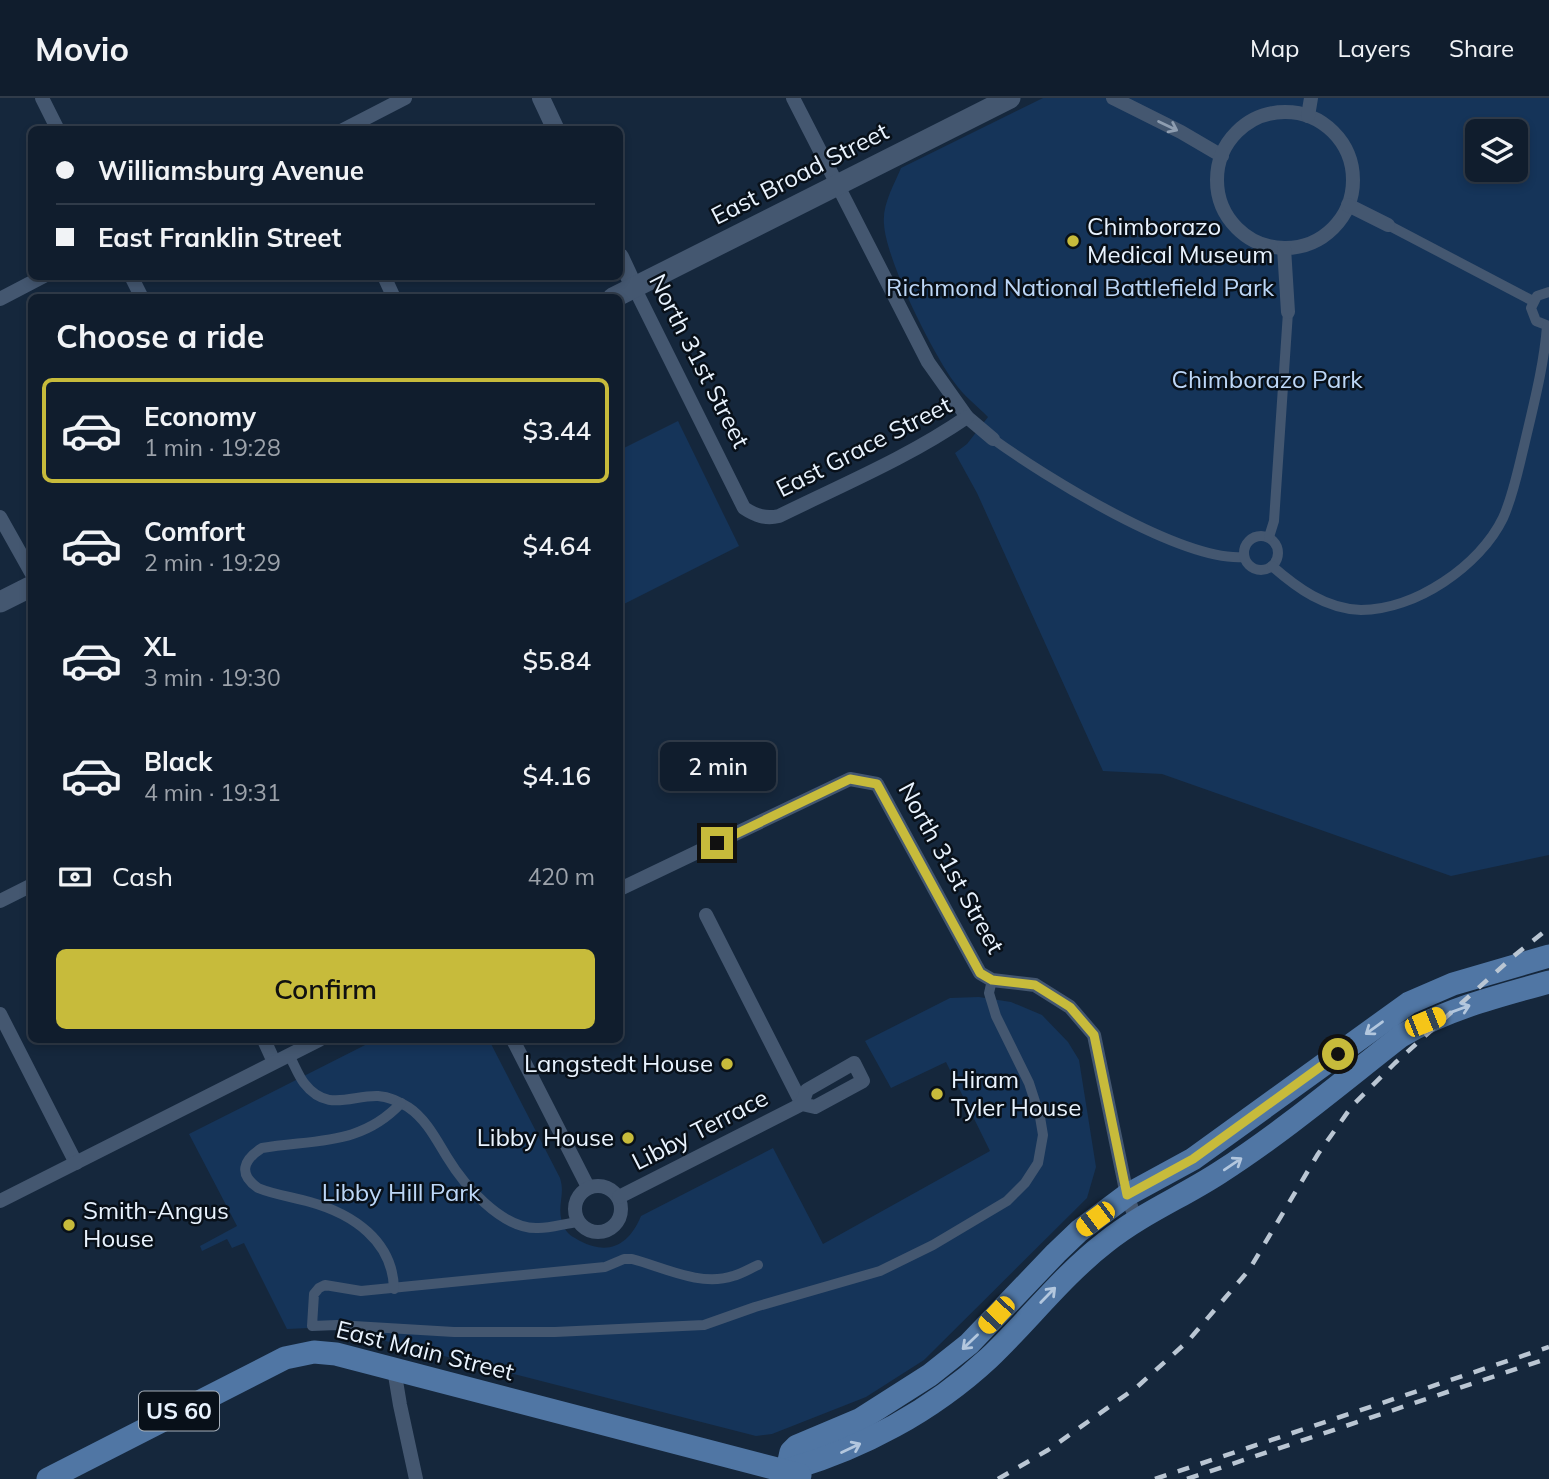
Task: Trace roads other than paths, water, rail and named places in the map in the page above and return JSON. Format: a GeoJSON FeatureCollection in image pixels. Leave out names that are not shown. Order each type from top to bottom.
{"type":"FeatureCollection","features":[{"type":"Feature","properties":{"kind":"main road","name":"East Broad Street"},"geometry":{"type":"LineString","coordinates":[[621,294],[1010,98]]}},
{"type":"Feature","properties":{"kind":"main road"},"geometry":{"type":"LineString","coordinates":[[0,602],[28,588]]}},
{"type":"Feature","properties":{"kind":"main road"},"geometry":{"type":"LineString","coordinates":[[1549,956],[1453,984],[1409,1003],[1193,1159],[1127,1195],[1056,1253],[958,1354],[872,1412],[797,1446],[791,1452],[787,1470],[827,1458],[872,1438],[949,1391],[990,1357],[1081,1262],[1136,1220],[1218,1174],[1252,1150],[1401,1036],[1425,1022],[1488,999],[1549,982]]}},
{"type":"Feature","properties":{"kind":"main road","name":"East Main Street"},"geometry":{"type":"LineString","coordinates":[[47,1479],[273,1364],[295,1354],[314,1352],[336,1354],[787,1470],[810,1479]]}},
{"type":"Feature","properties":{"kind":"street"},"geometry":{"type":"LineString","coordinates":[[43,98],[56,126]]}},
{"type":"Feature","properties":{"kind":"street"},"geometry":{"type":"LineString","coordinates":[[351,126],[405,98]]}},
{"type":"Feature","properties":{"kind":"street"},"geometry":{"type":"LineString","coordinates":[[541,98],[554,126]]}},
{"type":"Feature","properties":{"kind":"street"},"geometry":{"type":"LineString","coordinates":[[793,98],[928,362],[967,417]]}},
{"type":"Feature","properties":{"kind":"street"},"geometry":{"type":"LineString","coordinates":[[1112,98],[1181,132],[1222,156]]}},
{"type":"Feature","properties":{"kind":"street"},"geometry":{"type":"LineString","coordinates":[[1308,116],[1311,98]]}},
{"type":"Feature","properties":{"kind":"street"},"geometry":{"type":"LineString","coordinates":[[1282,112],[1308,116],[1327,126],[1342,142],[1347,152],[1353,184],[1348,205],[1336,225],[1318,240],[1302,246],[1266,246],[1236,227],[1225,213],[1217,178],[1222,156],[1230,141],[1256,118],[1282,112]]}},
{"type":"Feature","properties":{"kind":"street"},"geometry":{"type":"LineString","coordinates":[[1348,205],[1533,301],[1539,294],[1549,292]]}},
{"type":"Feature","properties":{"kind":"street"},"geometry":{"type":"LineString","coordinates":[[1269,537],[1274,522],[1288,312],[1284,248]]}},
{"type":"Feature","properties":{"kind":"street","name":"North 31st Street"},"geometry":{"type":"LineString","coordinates":[[623,263],[744,508],[761,517]]}},
{"type":"Feature","properties":{"kind":"street"},"geometry":{"type":"LineString","coordinates":[[0,299],[36,280]]}},
{"type":"Feature","properties":{"kind":"street","name":"East Grace Street"},"geometry":{"type":"LineString","coordinates":[[761,517],[779,516],[891,460],[967,417],[993,439],[1105,509],[1194,549],[1228,558],[1244,557],[1248,565],[1255,569],[1264,570],[1272,566],[1303,592],[1321,600],[1360,610],[1377,608],[1411,598],[1460,571],[1491,539],[1503,517],[1534,403],[1548,326],[1539,324],[1532,316],[1533,301]]}},
{"type":"Feature","properties":{"kind":"street"},"geometry":{"type":"LineString","coordinates":[[0,517],[28,567]]}},
{"type":"Feature","properties":{"kind":"street"},"geometry":{"type":"LineString","coordinates":[[1244,557],[1244,548],[1252,538],[1269,537],[1278,550],[1277,559],[1272,566]]}},
{"type":"Feature","properties":{"kind":"street","name":"North 31st Street"},"geometry":{"type":"LineString","coordinates":[[623,888],[850,779],[877,784],[980,973],[992,980],[1035,985],[1070,1007],[1094,1035],[1127,1195],[1136,1220]]}},
{"type":"Feature","properties":{"kind":"street"},"geometry":{"type":"LineString","coordinates":[[0,901],[28,887]]}},
{"type":"Feature","properties":{"kind":"street","name":"Libby Terrace"},"geometry":{"type":"LineString","coordinates":[[619,1197],[802,1104],[706,915]]}},
{"type":"Feature","properties":{"kind":"street"},"geometry":{"type":"LineString","coordinates":[[758,1265],[734,1276],[711,1279],[691,1277],[632,1259],[605,1267],[394,1289],[352,1291],[331,1286],[319,1288],[314,1294],[312,1326],[454,1332],[555,1332],[704,1325],[870,1274],[933,1245],[1007,1201],[1025,1183],[1038,1163],[1043,1135],[1040,1118],[1029,1083],[996,1016],[989,993],[992,980]]}},
{"type":"Feature","properties":{"kind":"street"},"geometry":{"type":"LineString","coordinates":[[0,1014],[76,1163]]}},
{"type":"Feature","properties":{"kind":"street"},"geometry":{"type":"LineString","coordinates":[[265,1043],[274,1062]]}},
{"type":"Feature","properties":{"kind":"street"},"geometry":{"type":"LineString","coordinates":[[0,1201],[313,1043]]}},
{"type":"Feature","properties":{"kind":"street"},"geometry":{"type":"LineString","coordinates":[[515,1043],[588,1188]]}},
{"type":"Feature","properties":{"kind":"street"},"geometry":{"type":"LineString","coordinates":[[289,1055],[303,1082],[312,1092],[332,1101],[375,1096],[392,1098],[420,1116],[466,1184],[505,1218],[519,1225],[536,1228],[579,1222]]}},
{"type":"Feature","properties":{"kind":"street"},"geometry":{"type":"LineString","coordinates":[[394,1289],[394,1271],[381,1246],[360,1225],[338,1212],[258,1188],[249,1182],[244,1173],[246,1163],[253,1153],[262,1148],[343,1138],[380,1122],[401,1103]]}},
{"type":"Feature","properties":{"kind":"street"},"geometry":{"type":"LineString","coordinates":[[595,1185],[609,1187],[619,1197],[622,1212],[614,1226],[600,1232],[592,1231],[579,1222],[575,1206],[577,1199],[588,1188],[595,1185]]}},
{"type":"Feature","properties":{"kind":"street"},"geometry":{"type":"LineString","coordinates":[[394,1369],[416,1479]]}},
{"type":"Feature","properties":{"kind":"railway"},"geometry":{"type":"LineString","coordinates":[[998,1479],[1048,1450],[1137,1387],[1188,1341],[1249,1270],[1318,1154],[1352,1106],[1395,1063],[1515,955],[1549,928]]}},
{"type":"Feature","properties":{"kind":"railway"},"geometry":{"type":"LineString","coordinates":[[1155,1479],[1549,1347]]}},
{"type":"Feature","properties":{"kind":"railway"},"geometry":{"type":"LineString","coordinates":[[1187,1479],[1549,1358]]}},
{"type":"Feature","properties":{"kind":"place","name":"Chimborazo Medical Museum"},"geometry":{"type":"Point","coordinates":[1073,241]}},
{"type":"Feature","properties":{"kind":"place","name":"Langstedt House"},"geometry":{"type":"Point","coordinates":[727,1064]}},
{"type":"Feature","properties":{"kind":"place","name":"Hiram Tyler House"},"geometry":{"type":"Point","coordinates":[937,1094]}},
{"type":"Feature","properties":{"kind":"place","name":"Libby House"},"geometry":{"type":"Point","coordinates":[628,1138]}},
{"type":"Feature","properties":{"kind":"place","name":"Smith-Angus House"},"geometry":{"type":"Point","coordinates":[69,1225]}},
{"type":"Feature","properties":{"kind":"park label","name":"Richmond National Battlefield Park"},"geometry":{"type":"Point","coordinates":[1080,288]}},
{"type":"Feature","properties":{"kind":"park label","name":"Chimborazo Park"},"geometry":{"type":"Point","coordinates":[1267,380]}},
{"type":"Feature","properties":{"kind":"park label","name":"Libby Hill Park"},"geometry":{"type":"Point","coordinates":[401,1193]}}]}
